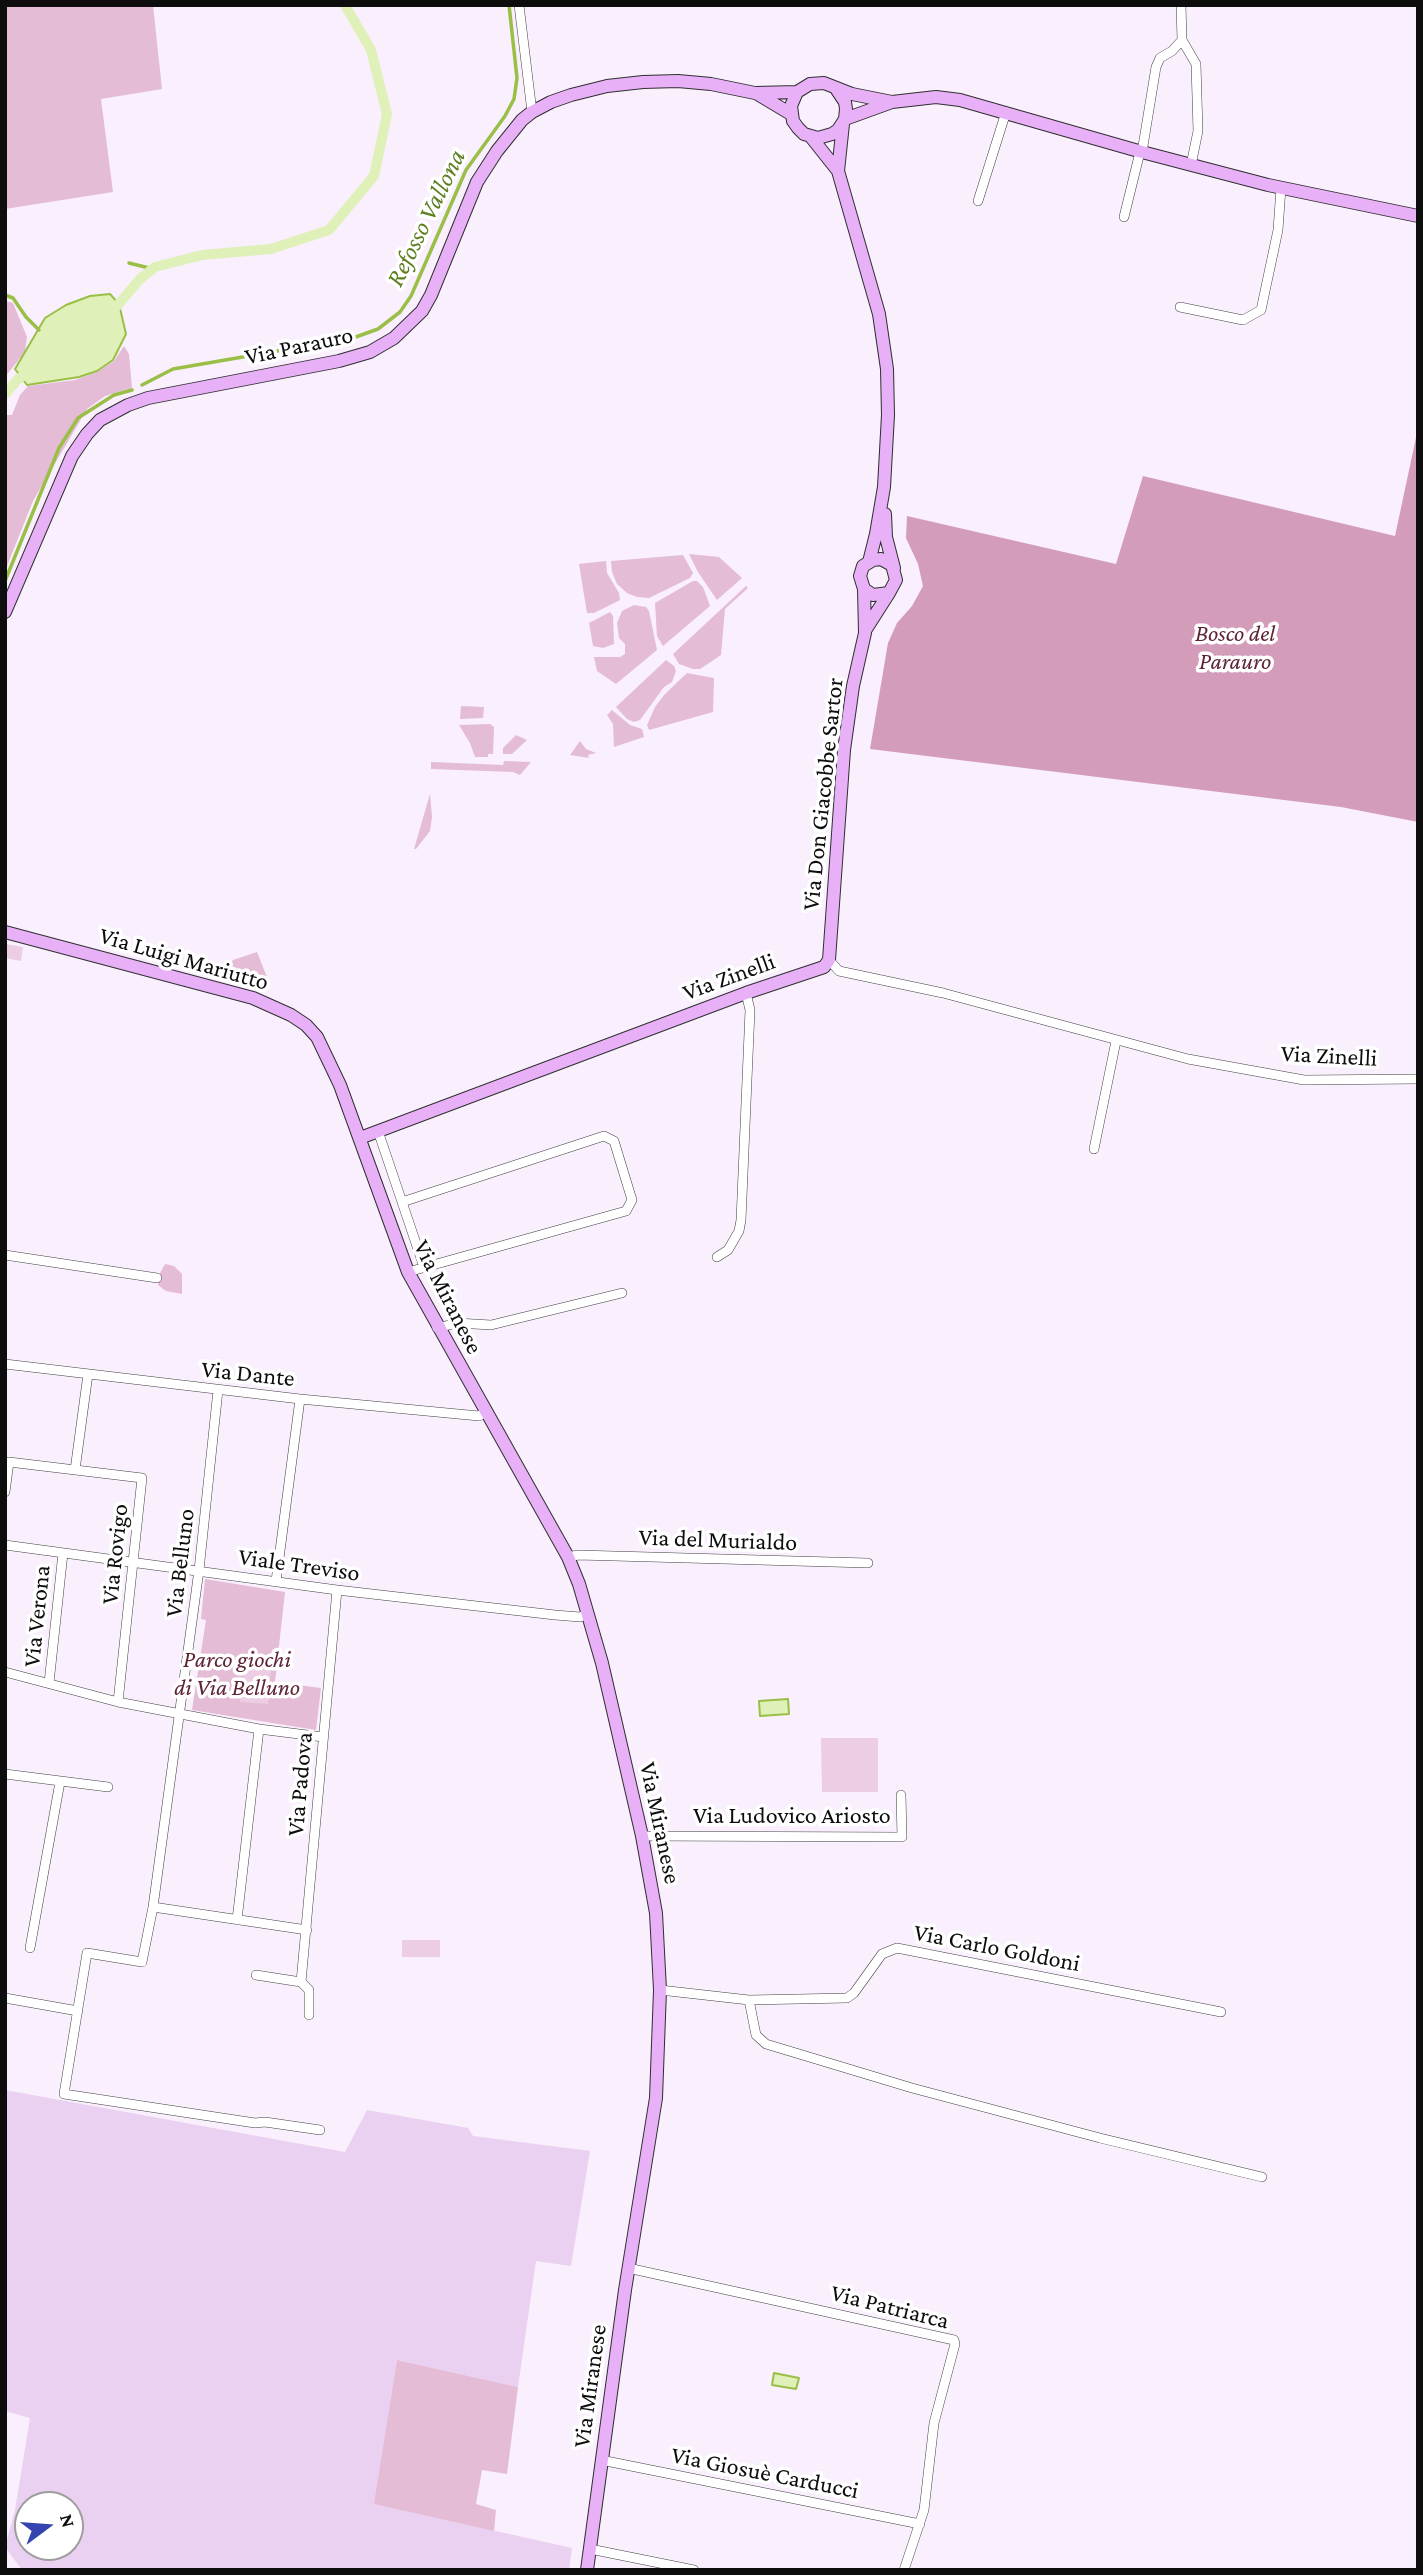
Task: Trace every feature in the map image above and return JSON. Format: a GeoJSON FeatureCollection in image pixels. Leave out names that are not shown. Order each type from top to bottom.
{"type":"FeatureCollection","features":[{"type":"Feature","properties":{"kind":"main road","name":"Via Parauro"},"geometry":{"type":"LineString","coordinates":[[5,611],[72,457],[87,433],[100,420],[148,398],[339,361],[370,352],[394,338],[422,311],[477,182],[497,151],[532,112],[571,94],[607,86],[678,81],[711,84],[755,93],[797,92],[817,82],[837,90],[892,102]]}},
{"type":"Feature","properties":{"kind":"main road"},"geometry":{"type":"LineString","coordinates":[[837,90],[845,102],[844,121]]}},
{"type":"Feature","properties":{"kind":"main road"},"geometry":{"type":"LineString","coordinates":[[791,114],[793,98],[797,92]]}},
{"type":"Feature","properties":{"kind":"main road","name":"Via Parauro"},"geometry":{"type":"LineString","coordinates":[[755,93],[791,114],[798,128],[811,137]]}},
{"type":"Feature","properties":{"kind":"main road"},"geometry":{"type":"LineString","coordinates":[[811,137],[826,137],[844,121],[892,102],[936,97],[960,100],[1141,152],[1281,188],[1418,216]]}},
{"type":"Feature","properties":{"kind":"main road","name":"Via Don Giacobbe Sartor"},"geometry":{"type":"LineString","coordinates":[[838,171],[844,121]]}},
{"type":"Feature","properties":{"kind":"main road","name":"Via Don Giacobbe Sartor"},"geometry":{"type":"LineString","coordinates":[[811,137],[838,171],[879,314],[887,369],[888,415],[884,487],[886,537],[895,584],[865,632]]}},
{"type":"Feature","properties":{"kind":"main road","name":"Via Don Giacobbe Sartor"},"geometry":{"type":"LineString","coordinates":[[829,960],[844,750],[853,686],[865,632],[864,589],[860,576],[863,566],[869,562],[884,487]]}},
{"type":"Feature","properties":{"kind":"main road"},"geometry":{"type":"LineString","coordinates":[[869,562],[881,559],[894,569]]}},
{"type":"Feature","properties":{"kind":"main road"},"geometry":{"type":"LineString","coordinates":[[864,589],[878,596],[888,593]]}},
{"type":"Feature","properties":{"kind":"main road","name":"Via Luigi Mariutto"},"geometry":{"type":"LineString","coordinates":[[5,932],[253,998],[291,1015],[306,1025],[324,1048],[359,1138]]}},
{"type":"Feature","properties":{"kind":"main road","name":"Via Zinelli"},"geometry":{"type":"LineString","coordinates":[[359,1138],[746,993],[824,967],[829,960]]}},
{"type":"Feature","properties":{"kind":"main road","name":"Via Miranese"},"geometry":{"type":"LineString","coordinates":[[359,1138],[408,1272],[437,1328],[568,1557],[588,1614],[642,1836],[656,1913],[660,1990],[656,2098],[628,2268],[587,2570]]}},
{"type":"Feature","properties":{"kind":"street"},"geometry":{"type":"LineString","coordinates":[[519,5],[532,112]]}},
{"type":"Feature","properties":{"kind":"street"},"geometry":{"type":"LineString","coordinates":[[1181,5],[1182,40],[1196,64],[1198,131],[1191,165]]}},
{"type":"Feature","properties":{"kind":"street"},"geometry":{"type":"LineString","coordinates":[[1124,217],[1149,120],[1156,67],[1160,58],[1172,51],[1182,40]]}},
{"type":"Feature","properties":{"kind":"street"},"geometry":{"type":"LineString","coordinates":[[978,201],[1006,112]]}},
{"type":"Feature","properties":{"kind":"street"},"geometry":{"type":"LineString","coordinates":[[1180,307],[1243,320],[1261,310],[1278,230],[1281,188]]}},
{"type":"Feature","properties":{"kind":"street","name":"Via Zinelli"},"geometry":{"type":"LineString","coordinates":[[829,960],[839,971],[943,993],[1188,1059],[1304,1080],[1418,1079]]}},
{"type":"Feature","properties":{"kind":"street"},"geometry":{"type":"LineString","coordinates":[[718,1258],[728,1250],[739,1231],[741,1220],[750,1010],[746,993]]}},
{"type":"Feature","properties":{"kind":"street"},"geometry":{"type":"LineString","coordinates":[[1094,1149],[1116,1041]]}},
{"type":"Feature","properties":{"kind":"street","name":"Via Miranese"},"geometry":{"type":"LineString","coordinates":[[378,1131],[424,1267]]}},
{"type":"Feature","properties":{"kind":"street"},"geometry":{"type":"LineString","coordinates":[[402,1202],[604,1136],[614,1141],[632,1200],[626,1211],[408,1272]]}},
{"type":"Feature","properties":{"kind":"street"},"geometry":{"type":"LineString","coordinates":[[5,1255],[157,1278]]}},
{"type":"Feature","properties":{"kind":"street"},"geometry":{"type":"LineString","coordinates":[[437,1328],[457,1323],[491,1325],[622,1293]]}},
{"type":"Feature","properties":{"kind":"street","name":"Via Dante"},"geometry":{"type":"LineString","coordinates":[[5,1364],[300,1399],[479,1416],[486,1412]]}},
{"type":"Feature","properties":{"kind":"street"},"geometry":{"type":"LineString","coordinates":[[5,1492],[9,1462],[75,1470],[88,1374]]}},
{"type":"Feature","properties":{"kind":"street","name":"Via Belluno"},"geometry":{"type":"LineString","coordinates":[[218,1390],[200,1570],[181,1715],[153,1907],[142,1962],[87,1953],[64,2094],[255,2123],[320,2130]]}},
{"type":"Feature","properties":{"kind":"street"},"geometry":{"type":"LineString","coordinates":[[276,1581],[300,1399]]}},
{"type":"Feature","properties":{"kind":"street","name":"Via Rovigo"},"geometry":{"type":"LineString","coordinates":[[75,1470],[142,1478],[118,1702]]}},
{"type":"Feature","properties":{"kind":"street","name":"Viale Treviso"},"geometry":{"type":"LineString","coordinates":[[5,1545],[338,1590],[555,1615],[588,1614]]}},
{"type":"Feature","properties":{"kind":"street","name":"Via Verona"},"geometry":{"type":"LineString","coordinates":[[50,1683],[64,1553]]}},
{"type":"Feature","properties":{"kind":"street","name":"Via del Murialdo"},"geometry":{"type":"LineString","coordinates":[[568,1557],[868,1563]]}},
{"type":"Feature","properties":{"kind":"street","name":"Via Padova"},"geometry":{"type":"LineString","coordinates":[[309,2015],[309,1990],[301,1982],[338,1590]]}},
{"type":"Feature","properties":{"kind":"street","name":"Via Verona"},"geometry":{"type":"LineString","coordinates":[[5,1672],[118,1702],[181,1715],[323,1737]]}},
{"type":"Feature","properties":{"kind":"street","name":"Via Padova"},"geometry":{"type":"LineString","coordinates":[[237,1920],[259,1729]]}},
{"type":"Feature","properties":{"kind":"street"},"geometry":{"type":"LineString","coordinates":[[5,1774],[108,1787]]}},
{"type":"Feature","properties":{"kind":"street"},"geometry":{"type":"LineString","coordinates":[[30,1948],[61,1782]]}},
{"type":"Feature","properties":{"kind":"street","name":"Via Ludovico Ariosto"},"geometry":{"type":"LineString","coordinates":[[642,1836],[902,1837],[901,1795]]}},
{"type":"Feature","properties":{"kind":"street"},"geometry":{"type":"LineString","coordinates":[[153,1907],[307,1930]]}},
{"type":"Feature","properties":{"kind":"street","name":"Via Carlo Goldoni"},"geometry":{"type":"LineString","coordinates":[[660,1990],[749,2000],[847,1998],[854,1993],[882,1954],[897,1948],[1221,2012]]}},
{"type":"Feature","properties":{"kind":"street"},"geometry":{"type":"LineString","coordinates":[[256,1975],[301,1982]]}},
{"type":"Feature","properties":{"kind":"street"},"geometry":{"type":"LineString","coordinates":[[5,1998],[78,2011]]}},
{"type":"Feature","properties":{"kind":"street"},"geometry":{"type":"LineString","coordinates":[[749,2000],[756,2035],[763,2042],[912,2088],[1100,2138],[1262,2177]]}},
{"type":"Feature","properties":{"kind":"street","name":"Via Patriarca"},"geometry":{"type":"LineString","coordinates":[[628,2268],[954,2340],[956,2344],[934,2423],[928,2488],[920,2524],[904,2570]]}},
{"type":"Feature","properties":{"kind":"street","name":"Via Giosuè Carducci"},"geometry":{"type":"LineString","coordinates":[[601,2460],[920,2524]]}},
{"type":"Feature","properties":{"kind":"street"},"geometry":{"type":"LineString","coordinates":[[590,2549],[694,2570]]}},
{"type":"Feature","properties":{"kind":"shaded area"},"geometry":{"type":"Polygon","coordinates":[[[110,294],[119,304],[126,334],[113,360],[97,371],[79,377],[27,385],[15,369],[45,318],[66,305],[90,296],[110,294]]]}},
{"type":"Feature","properties":{"kind":"shaded area"},"geometry":{"type":"Polygon","coordinates":[[[5,944],[23,947],[21,961],[5,958],[5,944]]]}},
{"type":"Feature","properties":{"kind":"shaded area"},"geometry":{"type":"Polygon","coordinates":[[[246,1655],[272,1659],[268,1704],[240,1702],[246,1655]]]}},
{"type":"Feature","properties":{"kind":"shaded area"},"geometry":{"type":"Polygon","coordinates":[[[788,1699],[789,1714],[760,1716],[759,1701],[788,1699]]]}},
{"type":"Feature","properties":{"kind":"shaded area"},"geometry":{"type":"Polygon","coordinates":[[[821,1738],[878,1738],[878,1792],[822,1792],[821,1738]]]}},
{"type":"Feature","properties":{"kind":"shaded area"},"geometry":{"type":"Polygon","coordinates":[[[402,1940],[440,1940],[440,1957],[402,1957],[402,1940]]]}},
{"type":"Feature","properties":{"kind":"shaded area"},"geometry":{"type":"Polygon","coordinates":[[[5,2090],[345,2152],[367,2110],[468,2128],[473,2136],[590,2151],[571,2266],[536,2261],[518,2387],[397,2360],[375,2504],[572,2548],[569,2570],[22,2570],[15,2561],[84,2561],[84,2491],[18,2491],[30,2418],[5,2411],[5,2090]]]}},
{"type":"Feature","properties":{"kind":"shaded area"},"geometry":{"type":"Polygon","coordinates":[[[774,2373],[799,2378],[796,2389],[772,2385],[774,2373]]]}},
{"type":"Feature","properties":{"kind":"shaded area"},"geometry":{"type":"Polygon","coordinates":[[[14,2514],[14,2559],[5,2547],[14,2514]]]}},
{"type":"Feature","properties":{"kind":"green space"},"geometry":{"type":"Polygon","coordinates":[[[5,5],[153,5],[162,89],[101,99],[113,192],[5,209],[5,5]]]}},
{"type":"Feature","properties":{"kind":"green space"},"geometry":{"type":"Polygon","coordinates":[[[5,301],[13,303],[27,337],[25,352],[5,377],[5,301]]]}},
{"type":"Feature","properties":{"kind":"green space"},"geometry":{"type":"Polygon","coordinates":[[[124,346],[129,354],[132,388],[105,396],[87,409],[33,501],[5,571],[5,415],[12,415],[20,395],[28,386],[75,380],[97,372],[114,361],[124,346]]]}},
{"type":"Feature","properties":{"kind":"green space","name":"Bosco del Parauro"},"geometry":{"type":"Polygon","coordinates":[[[1418,428],[1418,822],[1341,807],[870,749],[888,643],[897,623],[912,606],[923,586],[918,564],[906,538],[907,516],[1116,564],[1143,476],[1395,536],[1418,428]]]}},
{"type":"Feature","properties":{"kind":"green space"},"geometry":{"type":"Polygon","coordinates":[[[689,554],[719,557],[742,578],[717,600],[689,554]]]}},
{"type":"Feature","properties":{"kind":"green space"},"geometry":{"type":"Polygon","coordinates":[[[683,555],[693,573],[690,578],[649,598],[627,593],[617,584],[612,572],[611,561],[683,555]]]}},
{"type":"Feature","properties":{"kind":"green space"},"geometry":{"type":"Polygon","coordinates":[[[606,561],[607,573],[619,593],[620,600],[594,613],[587,613],[579,564],[606,561]]]}},
{"type":"Feature","properties":{"kind":"green space"},"geometry":{"type":"Polygon","coordinates":[[[693,581],[703,587],[710,606],[663,646],[657,636],[655,603],[693,581]]]}},
{"type":"Feature","properties":{"kind":"green space"},"geometry":{"type":"Polygon","coordinates":[[[746,586],[748,588],[725,609],[721,655],[700,669],[679,664],[673,654],[746,586]]]}},
{"type":"Feature","properties":{"kind":"green space"},"geometry":{"type":"Polygon","coordinates":[[[634,605],[646,607],[649,611],[657,650],[616,684],[597,671],[594,657],[620,657],[625,654],[625,644],[619,638],[617,623],[622,611],[634,605]]]}},
{"type":"Feature","properties":{"kind":"green space"},"geometry":{"type":"Polygon","coordinates":[[[610,612],[613,616],[614,644],[603,648],[593,646],[589,623],[610,612]]]}},
{"type":"Feature","properties":{"kind":"green space"},"geometry":{"type":"Polygon","coordinates":[[[666,660],[676,671],[672,682],[664,687],[640,720],[634,722],[627,719],[616,707],[666,660]]]}},
{"type":"Feature","properties":{"kind":"green space"},"geometry":{"type":"Polygon","coordinates":[[[687,673],[714,678],[713,712],[649,730],[647,725],[655,707],[687,673]]]}},
{"type":"Feature","properties":{"kind":"green space"},"geometry":{"type":"Polygon","coordinates":[[[461,706],[484,707],[483,718],[460,719],[461,706]]]}},
{"type":"Feature","properties":{"kind":"green space"},"geometry":{"type":"Polygon","coordinates":[[[612,710],[630,725],[642,729],[644,737],[614,747],[613,724],[607,715],[612,710]]]}},
{"type":"Feature","properties":{"kind":"green space"},"geometry":{"type":"Polygon","coordinates":[[[490,724],[494,727],[493,754],[488,754],[488,757],[475,757],[459,725],[490,724]]]}},
{"type":"Feature","properties":{"kind":"green space"},"geometry":{"type":"Polygon","coordinates":[[[516,735],[527,740],[512,754],[503,754],[503,748],[516,735]]]}},
{"type":"Feature","properties":{"kind":"green space"},"geometry":{"type":"Polygon","coordinates":[[[580,741],[586,749],[596,753],[588,755],[589,758],[570,755],[580,741]]]}},
{"type":"Feature","properties":{"kind":"green space"},"geometry":{"type":"Polygon","coordinates":[[[504,761],[531,762],[520,775],[513,772],[431,769],[431,762],[503,765],[504,761]]]}},
{"type":"Feature","properties":{"kind":"green space"},"geometry":{"type":"Polygon","coordinates":[[[430,794],[430,831],[414,849],[430,794]]]}},
{"type":"Feature","properties":{"kind":"green space"},"geometry":{"type":"Polygon","coordinates":[[[257,952],[267,977],[234,971],[229,966],[233,960],[257,952]]]}},
{"type":"Feature","properties":{"kind":"green space"},"geometry":{"type":"Polygon","coordinates":[[[165,1264],[174,1266],[182,1274],[182,1294],[166,1291],[158,1285],[165,1264]]]}},
{"type":"Feature","properties":{"kind":"green space","name":"Parco giochi di Via Belluno"},"geometry":{"type":"Polygon","coordinates":[[[205,1579],[285,1592],[275,1682],[321,1688],[316,1730],[192,1710],[206,1620],[201,1619],[205,1579]]]}},
{"type":"Feature","properties":{"kind":"green space"},"geometry":{"type":"Polygon","coordinates":[[[397,2360],[518,2387],[507,2474],[482,2470],[476,2504],[496,2510],[494,2531],[374,2504],[397,2360]]]}},
{"type":"Feature","properties":{"kind":"waterway"},"geometry":{"type":"LineString","coordinates":[[111,313],[140,279],[155,267],[202,255],[271,249],[329,230],[374,176],[387,114],[371,50],[345,5]]}},
{"type":"Feature","properties":{"kind":"waterway","name":"Refosso Vallona"},"geometry":{"type":"LineString","coordinates":[[142,385],[173,369],[353,338],[378,329],[400,312],[411,296],[466,170],[514,99],[517,78],[509,5]]}},
{"type":"Feature","properties":{"kind":"waterway"},"geometry":{"type":"LineString","coordinates":[[129,263],[153,269]]}},
{"type":"Feature","properties":{"kind":"waterway"},"geometry":{"type":"LineString","coordinates":[[5,295],[13,298],[39,330]]}},
{"type":"Feature","properties":{"kind":"waterway"},"geometry":{"type":"LineString","coordinates":[[5,394],[18,379],[33,370]]}},
{"type":"Feature","properties":{"kind":"waterway","name":"Refosso Vallona"},"geometry":{"type":"LineString","coordinates":[[5,581],[59,448],[78,418],[114,395],[132,390]]}}]}
